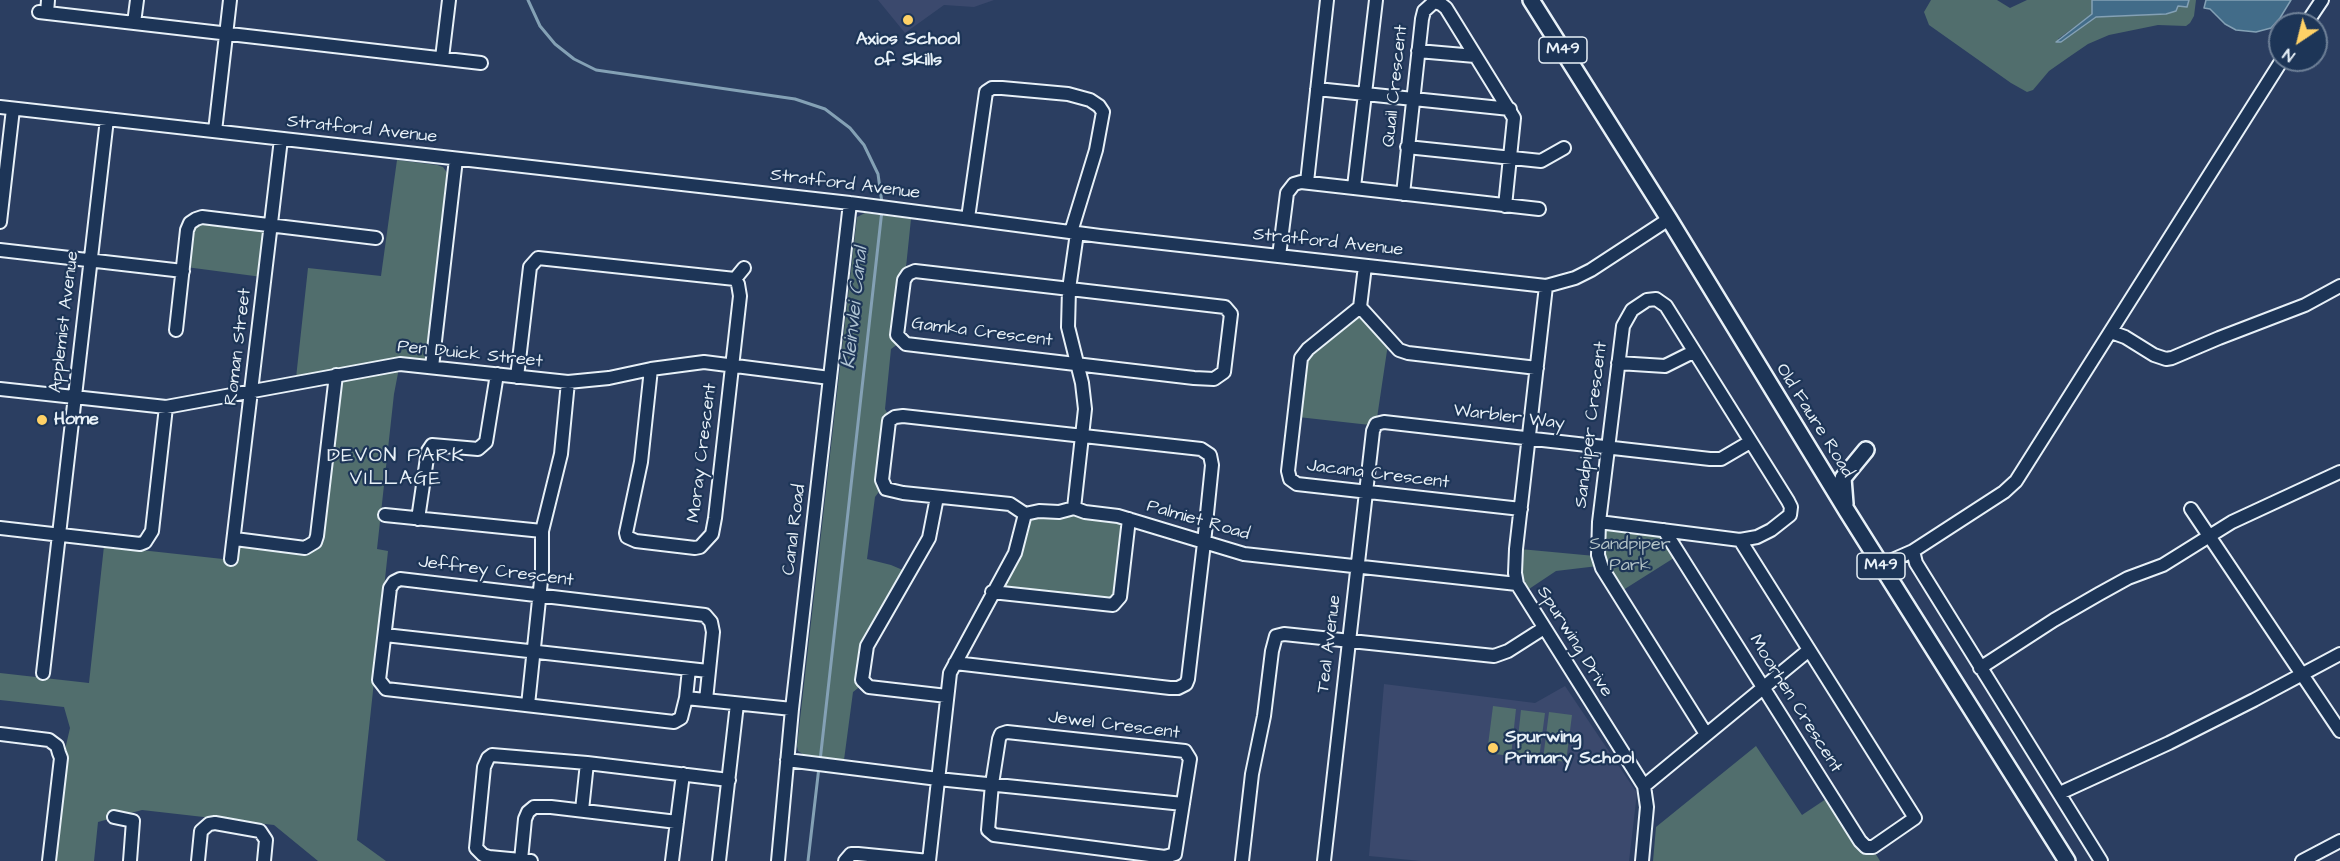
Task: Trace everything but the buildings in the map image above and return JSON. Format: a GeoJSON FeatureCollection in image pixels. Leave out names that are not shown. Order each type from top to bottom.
{"type":"FeatureCollection","features":[{"type":"Feature","properties":{"kind":"main road","name":"Old Faure Road"},"geometry":{"type":"LineString","coordinates":[[1531,0],[2067,861]]}},
{"type":"Feature","properties":{"kind":"main road"},"geometry":{"type":"LineString","coordinates":[[1847,511],[1842,486],[1843,478],[1866,450]]}},
{"type":"Feature","properties":{"kind":"street"},"geometry":{"type":"LineString","coordinates":[[134,23],[137,0]]}},
{"type":"Feature","properties":{"kind":"street"},"geometry":{"type":"LineString","coordinates":[[215,131],[230,0]]}},
{"type":"Feature","properties":{"kind":"street"},"geometry":{"type":"LineString","coordinates":[[442,58],[449,0]]}},
{"type":"Feature","properties":{"kind":"street"},"geometry":{"type":"LineString","coordinates":[[1307,182],[1327,0]]}},
{"type":"Feature","properties":{"kind":"street"},"geometry":{"type":"LineString","coordinates":[[1354,187],[1376,0]]}},
{"type":"Feature","properties":{"kind":"street","name":"Quail Crescent"},"geometry":{"type":"LineString","coordinates":[[1403,194],[1412,99],[1424,11],[1434,2],[1446,8],[1510,109],[1515,123],[1505,206]]}},
{"type":"Feature","properties":{"kind":"street"},"geometry":{"type":"LineString","coordinates":[[45,8],[134,23],[481,63]]}},
{"type":"Feature","properties":{"kind":"street"},"geometry":{"type":"LineString","coordinates":[[1418,51],[1475,56]]}},
{"type":"Feature","properties":{"kind":"street"},"geometry":{"type":"LineString","coordinates":[[1881,565],[1913,551],[2004,492],[2016,481],[2274,72]]}},
{"type":"Feature","properties":{"kind":"street"},"geometry":{"type":"LineString","coordinates":[[968,218],[986,92],[992,88],[1068,94],[1090,100],[1100,106],[1102,112],[1096,150],[1074,232],[1070,289],[1068,327],[1084,396],[1083,438],[1074,508]]}},
{"type":"Feature","properties":{"kind":"street"},"geometry":{"type":"LineString","coordinates":[[1317,89],[1510,109]]}},
{"type":"Feature","properties":{"kind":"street","name":"Stratford Avenue"},"geometry":{"type":"LineString","coordinates":[[0,107],[850,203],[1074,232],[1546,286],[1575,278],[1592,270],[1669,219]]}},
{"type":"Feature","properties":{"kind":"street"},"geometry":{"type":"LineString","coordinates":[[0,222],[13,109]]}},
{"type":"Feature","properties":{"kind":"street","name":"Applemist Avenue"},"geometry":{"type":"LineString","coordinates":[[43,673],[106,119]]}},
{"type":"Feature","properties":{"kind":"street","name":"Roman Street"},"geometry":{"type":"LineString","coordinates":[[231,559],[281,139]]}},
{"type":"Feature","properties":{"kind":"street"},"geometry":{"type":"LineString","coordinates":[[1407,147],[1541,161],[1564,147]]}},
{"type":"Feature","properties":{"kind":"street"},"geometry":{"type":"LineString","coordinates":[[432,367],[456,159]]}},
{"type":"Feature","properties":{"kind":"street"},"geometry":{"type":"LineString","coordinates":[[1279,256],[1287,193],[1294,184],[1307,182],[1539,209]]}},
{"type":"Feature","properties":{"kind":"street","name":"Canal Road"},"geometry":{"type":"LineString","coordinates":[[778,861],[791,761],[792,709],[850,203]]}},
{"type":"Feature","properties":{"kind":"street"},"geometry":{"type":"LineString","coordinates":[[176,330],[187,230],[190,223],[196,219],[202,217],[376,238]]}},
{"type":"Feature","properties":{"kind":"street"},"geometry":{"type":"LineString","coordinates":[[0,250],[183,271]]}},
{"type":"Feature","properties":{"kind":"street"},"geometry":{"type":"LineString","coordinates":[[517,377],[530,267],[538,258],[735,279]]}},
{"type":"Feature","properties":{"kind":"street"},"geometry":{"type":"LineString","coordinates":[[1365,266],[1360,307],[1403,352],[1537,368]]}},
{"type":"Feature","properties":{"kind":"street"},"geometry":{"type":"LineString","coordinates":[[735,279],[744,268]]}},
{"type":"Feature","properties":{"kind":"street","name":"Gamka Crescent"},"geometry":{"type":"LineString","coordinates":[[1070,289],[911,272],[904,280],[897,335],[906,345],[1076,363]]}},
{"type":"Feature","properties":{"kind":"street"},"geometry":{"type":"LineString","coordinates":[[732,364],[740,296],[735,279]]}},
{"type":"Feature","properties":{"kind":"street","name":"Spurwing Drive"},"geometry":{"type":"LineString","coordinates":[[1546,286],[1515,561],[1516,584],[1644,786],[1647,807],[1642,861]]}},
{"type":"Feature","properties":{"kind":"street"},"geometry":{"type":"LineString","coordinates":[[2111,332],[2125,337],[2154,355],[2166,359],[2172,358],[2305,305],[2340,286]]}},
{"type":"Feature","properties":{"kind":"street"},"geometry":{"type":"LineString","coordinates":[[1070,289],[1218,305],[1229,309],[1231,314],[1224,372],[1214,379],[1076,363]]}},
{"type":"Feature","properties":{"kind":"street","name":"Sandpiper Crescent"},"geometry":{"type":"LineString","coordinates":[[1693,352],[1662,302],[1651,299],[1632,310],[1623,326],[1597,548],[1602,568],[1706,734]]}},
{"type":"Feature","properties":{"kind":"street","name":"Jacana Crescent"},"geometry":{"type":"LineString","coordinates":[[1360,307],[1303,355],[1288,471],[1290,479],[1297,484],[1521,509]]}},
{"type":"Feature","properties":{"kind":"street"},"geometry":{"type":"LineString","coordinates":[[1599,522],[1740,540],[1757,537],[1786,519],[1790,515],[1791,507],[1693,352],[1665,366],[1618,363]]}},
{"type":"Feature","properties":{"kind":"street","name":"Pen Duick Street"},"geometry":{"type":"LineString","coordinates":[[0,389],[166,407],[390,364],[567,382],[609,378],[651,369],[704,362],[830,378]]}},
{"type":"Feature","properties":{"kind":"street","name":"Moray Crescent"},"geometry":{"type":"LineString","coordinates":[[651,369],[641,462],[626,533],[627,537],[636,541],[695,548],[705,544],[712,534],[732,364]]}},
{"type":"Feature","properties":{"kind":"street"},"geometry":{"type":"LineString","coordinates":[[418,519],[428,451],[432,445],[478,449],[486,442],[496,374]]}},
{"type":"Feature","properties":{"kind":"street"},"geometry":{"type":"LineString","coordinates":[[235,539],[305,548],[315,542],[336,375]]}},
{"type":"Feature","properties":{"kind":"street"},"geometry":{"type":"LineString","coordinates":[[528,705],[540,596],[542,531],[561,454],[567,382]]}},
{"type":"Feature","properties":{"kind":"street"},"geometry":{"type":"LineString","coordinates":[[0,528],[140,544],[148,539],[152,531],[166,407]]}},
{"type":"Feature","properties":{"kind":"street","name":"Palmiet Road"},"geometry":{"type":"LineString","coordinates":[[1083,438],[895,417],[888,425],[883,486],[891,491],[1010,504],[1025,514],[1040,511],[1059,512],[1074,508],[1129,519],[1244,554],[1516,584]]}},
{"type":"Feature","properties":{"kind":"street","name":"Warbler Way"},"geometry":{"type":"LineString","coordinates":[[1373,431],[1376,423],[1382,422],[1716,459],[1727,456],[1750,442]]}},
{"type":"Feature","properties":{"kind":"street","name":"Teal Avenue"},"geometry":{"type":"LineString","coordinates":[[1324,861],[1373,431]]}},
{"type":"Feature","properties":{"kind":"street"},"geometry":{"type":"LineString","coordinates":[[955,663],[1170,688],[1183,686],[1188,679],[1212,459],[1206,451],[1083,438]]}},
{"type":"Feature","properties":{"kind":"street"},"geometry":{"type":"LineString","coordinates":[[1980,668],[2063,614],[2128,578],[2163,566],[2209,535],[2251,512],[2340,472]]}},
{"type":"Feature","properties":{"kind":"street"},"geometry":{"type":"LineString","coordinates":[[936,497],[929,538],[867,646],[862,680],[869,687],[947,696]]}},
{"type":"Feature","properties":{"kind":"street"},"geometry":{"type":"LineString","coordinates":[[2191,509],[2300,675],[2340,731]]}},
{"type":"Feature","properties":{"kind":"street"},"geometry":{"type":"LineString","coordinates":[[845,861],[851,854],[858,854],[929,861],[950,673],[1015,553],[1025,514]]}},
{"type":"Feature","properties":{"kind":"street"},"geometry":{"type":"LineString","coordinates":[[384,515],[542,531]]}},
{"type":"Feature","properties":{"kind":"street"},"geometry":{"type":"LineString","coordinates":[[992,592],[1113,605],[1120,597],[1129,519]]}},
{"type":"Feature","properties":{"kind":"street","name":"Moorhen Crescent"},"geometry":{"type":"LineString","coordinates":[[1664,530],[1863,844],[1866,847],[1873,847],[1915,819],[1809,650]]}},
{"type":"Feature","properties":{"kind":"street"},"geometry":{"type":"LineString","coordinates":[[1644,786],[1809,650],[1740,540]]}},
{"type":"Feature","properties":{"kind":"street"},"geometry":{"type":"LineString","coordinates":[[1913,551],[1916,563],[2101,861]]}},
{"type":"Feature","properties":{"kind":"street","name":"Jeffrey Crescent"},"geometry":{"type":"LineString","coordinates":[[686,698],[681,718],[675,722],[386,690],[379,680],[388,593],[391,585],[400,579],[705,615],[713,627],[706,700]]}},
{"type":"Feature","properties":{"kind":"street"},"geometry":{"type":"LineString","coordinates":[[1242,861],[1252,774],[1264,716],[1274,639],[1284,634],[1494,656],[1508,651],[1544,628]]}},
{"type":"Feature","properties":{"kind":"street"},"geometry":{"type":"LineString","coordinates":[[385,635],[708,671]]}},
{"type":"Feature","properties":{"kind":"street"},"geometry":{"type":"LineString","coordinates":[[2060,793],[2169,743],[2340,654]]}},
{"type":"Feature","properties":{"kind":"street"},"geometry":{"type":"LineString","coordinates":[[688,669],[686,698],[792,709]]}},
{"type":"Feature","properties":{"kind":"street"},"geometry":{"type":"LineString","coordinates":[[719,861],[737,704]]}},
{"type":"Feature","properties":{"kind":"street","name":"Jewel Crescent"},"geometry":{"type":"LineString","coordinates":[[1004,732],[1176,748],[1187,753],[1190,759],[1177,850],[1175,854],[1165,857],[994,835],[988,830],[992,784],[999,739],[1004,732]]}},
{"type":"Feature","properties":{"kind":"street"},"geometry":{"type":"LineString","coordinates":[[0,734],[49,740],[57,746],[60,753],[49,861]]}},
{"type":"Feature","properties":{"kind":"street"},"geometry":{"type":"LineString","coordinates":[[677,822],[582,810],[534,807],[525,819],[526,860],[489,857],[476,848],[484,767],[488,758],[500,754],[729,780]]}},
{"type":"Feature","properties":{"kind":"street"},"geometry":{"type":"LineString","coordinates":[[791,761],[938,779],[1183,804]]}},
{"type":"Feature","properties":{"kind":"street"},"geometry":{"type":"LineString","coordinates":[[582,810],[587,763]]}},
{"type":"Feature","properties":{"kind":"street"},"geometry":{"type":"LineString","coordinates":[[672,861],[683,774]]}},
{"type":"Feature","properties":{"kind":"street"},"geometry":{"type":"LineString","coordinates":[[114,817],[133,821],[130,861]]}},
{"type":"Feature","properties":{"kind":"street"},"geometry":{"type":"LineString","coordinates":[[198,861],[201,831],[208,824],[216,823],[260,831],[266,840],[264,861]]}},
{"type":"Feature","properties":{"kind":"street"},"geometry":{"type":"LineString","coordinates":[[2302,861],[2340,841]]}},
{"type":"Feature","properties":{"kind":"shaded area","name":"Axios School of Skills"},"geometry":{"type":"Polygon","coordinates":[[[878,0],[994,0],[974,7],[944,5],[905,33],[878,0]]]}},
{"type":"Feature","properties":{"kind":"shaded area"},"geometry":{"type":"Polygon","coordinates":[[[2092,0],[2189,0],[2187,7],[2178,6],[2176,11],[2166,14],[2096,17],[2061,42],[2056,42],[2092,14],[2092,0]]]}},
{"type":"Feature","properties":{"kind":"shaded area"},"geometry":{"type":"Polygon","coordinates":[[[2206,0],[2291,0],[2284,12],[2268,12],[2268,29],[2256,32],[2236,30],[2225,24],[2210,9],[2204,8],[2206,0]]]}},
{"type":"Feature","properties":{"kind":"shaded area","name":"Spurwing Primary School"},"geometry":{"type":"Polygon","coordinates":[[[1384,684],[1535,703],[1565,686],[1637,793],[1629,861],[1421,861],[1369,856],[1384,684]]]}},
{"type":"Feature","properties":{"kind":"green space"},"geometry":{"type":"Polygon","coordinates":[[[1931,0],[1997,0],[2010,8],[2027,0],[2092,0],[2092,14],[2058,39],[2060,42],[2096,17],[2166,14],[2178,6],[2187,7],[2189,0],[2196,0],[2194,16],[2186,26],[2158,25],[2109,35],[2088,44],[2069,57],[2049,71],[2033,90],[2027,92],[1929,25],[1924,12],[1931,0]]]}},
{"type":"Feature","properties":{"kind":"green space"},"geometry":{"type":"Polygon","coordinates":[[[397,160],[437,165],[443,167],[448,174],[427,358],[422,361],[381,361],[296,378],[308,268],[381,276],[397,160]]]}},
{"type":"Feature","properties":{"kind":"green space"},"geometry":{"type":"Polygon","coordinates":[[[865,213],[911,219],[898,344],[891,349],[885,409],[889,416],[881,489],[875,497],[867,559],[905,571],[863,648],[862,685],[853,692],[844,760],[804,755],[798,751],[797,746],[857,217],[865,213]]]}},
{"type":"Feature","properties":{"kind":"green space"},"geometry":{"type":"Polygon","coordinates":[[[202,221],[265,230],[262,277],[186,267],[190,231],[202,221]]]}},
{"type":"Feature","properties":{"kind":"green space"},"geometry":{"type":"Polygon","coordinates":[[[1360,314],[1388,344],[1377,418],[1371,417],[1370,425],[1298,417],[1306,356],[1360,314]]]}},
{"type":"Feature","properties":{"kind":"green space"},"geometry":{"type":"Polygon","coordinates":[[[399,368],[394,394],[377,549],[388,551],[357,840],[386,861],[318,861],[274,825],[142,810],[98,822],[94,861],[52,861],[64,754],[70,728],[64,707],[0,700],[0,673],[89,683],[104,546],[232,560],[240,545],[311,549],[338,386],[346,376],[399,368]]]}},
{"type":"Feature","properties":{"kind":"green space"},"geometry":{"type":"Polygon","coordinates":[[[1071,512],[1118,520],[1123,523],[1115,600],[1005,589],[1003,584],[1029,520],[1032,517],[1071,512]]]}},
{"type":"Feature","properties":{"kind":"green space","name":"Sandpiper Park"},"geometry":{"type":"Polygon","coordinates":[[[1607,528],[1660,533],[1677,556],[1620,592],[1601,553],[1607,528]]]}},
{"type":"Feature","properties":{"kind":"green space"},"geometry":{"type":"Polygon","coordinates":[[[1520,549],[1595,556],[1598,566],[1556,571],[1526,591],[1519,576],[1520,549]]]}},
{"type":"Feature","properties":{"kind":"green space"},"geometry":{"type":"Polygon","coordinates":[[[1493,706],[1516,709],[1511,756],[1487,753],[1493,706]]]}},
{"type":"Feature","properties":{"kind":"green space"},"geometry":{"type":"Polygon","coordinates":[[[1521,710],[1545,713],[1539,759],[1516,756],[1521,710]]]}},
{"type":"Feature","properties":{"kind":"green space"},"geometry":{"type":"Polygon","coordinates":[[[1549,712],[1572,715],[1566,762],[1543,759],[1549,712]]]}},
{"type":"Feature","properties":{"kind":"green space"},"geometry":{"type":"Polygon","coordinates":[[[1756,746],[1802,815],[1829,797],[1867,855],[1874,851],[1880,861],[1653,861],[1656,827],[1756,746]]]}},
{"type":"Feature","properties":{"kind":"waterway","name":"Kleinvlei Canal"},"geometry":{"type":"LineString","coordinates":[[528,0],[540,26],[555,44],[574,59],[596,70],[795,99],[825,109],[850,128],[864,145],[878,174],[882,203]]}},
{"type":"Feature","properties":{"kind":"waterway","name":"Kleinvlei Canal"},"geometry":{"type":"LineString","coordinates":[[820,761],[882,210]]}},
{"type":"Feature","properties":{"kind":"waterway","name":"Kleinvlei Canal"},"geometry":{"type":"LineString","coordinates":[[808,861],[819,767]]}},
{"type":"Feature","properties":{"kind":"place","name":"Axios School of Skills"},"geometry":{"type":"Point","coordinates":[908,20]}},
{"type":"Feature","properties":{"kind":"place","name":"Home"},"geometry":{"type":"Point","coordinates":[42,420]}},
{"type":"Feature","properties":{"kind":"place","name":"Spurwing Primary School"},"geometry":{"type":"Point","coordinates":[1493,748]}},
{"type":"Feature","properties":{"kind":"district","name":"DEVON PARK VILLAGE"},"geometry":{"type":"Point","coordinates":[396,468]}}]}
